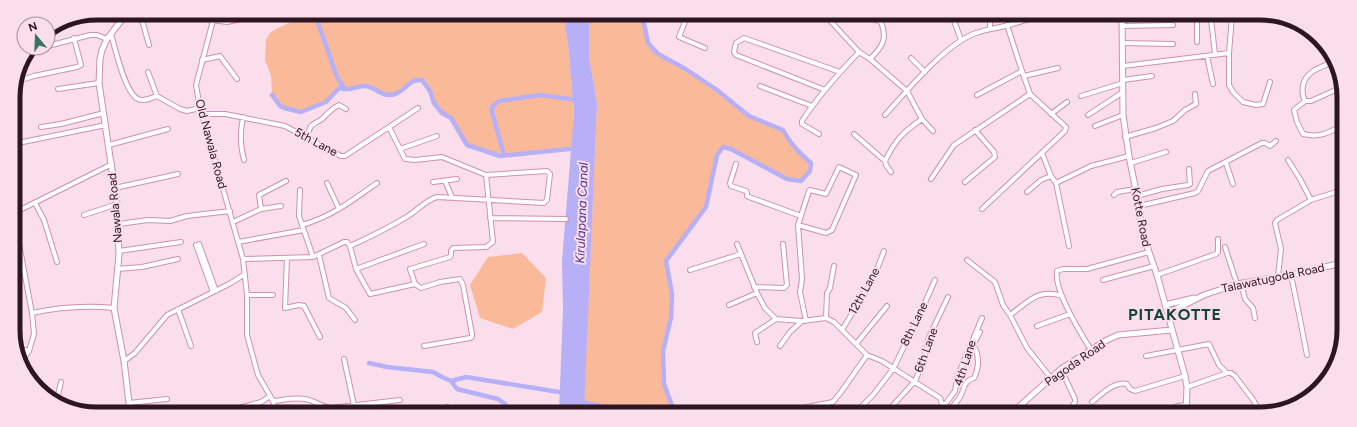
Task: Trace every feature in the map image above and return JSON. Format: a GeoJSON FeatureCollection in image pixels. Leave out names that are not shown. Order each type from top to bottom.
{"type":"FeatureCollection","features":[{"type":"Feature","properties":{"kind":"main road","name":"Nawala Road"},"geometry":{"type":"LineString","coordinates":[[122,20],[107,39],[100,59],[99,83],[117,204],[119,251],[114,308],[124,361],[130,407]]}},
{"type":"Feature","properties":{"kind":"main road","name":"Kotte Road"},"geometry":{"type":"LineString","coordinates":[[1122,20],[1123,115],[1129,156],[1139,206],[1142,231],[1148,252],[1157,274],[1185,376],[1186,405]]}},
{"type":"Feature","properties":{"kind":"main road","name":"Talawatugoda Road"},"geometry":{"type":"LineString","coordinates":[[1165,305],[1204,295],[1239,283],[1291,275],[1337,264]]}},
{"type":"Feature","properties":{"kind":"main road","name":"Talawatugoda Road"},"geometry":{"type":"LineString","coordinates":[[1168,313],[1204,295]]}},
{"type":"Feature","properties":{"kind":"main road","name":"Pagoda Road"},"geometry":{"type":"LineString","coordinates":[[1019,407],[1061,369],[1105,341],[1118,335],[1172,330]]}},
{"type":"Feature","properties":{"kind":"street"},"geometry":{"type":"LineString","coordinates":[[142,20],[149,45]]}},
{"type":"Feature","properties":{"kind":"street"},"geometry":{"type":"LineString","coordinates":[[212,20],[227,22],[236,20]]}},
{"type":"Feature","properties":{"kind":"street","name":"Old Nawala Road"},"geometry":{"type":"LineString","coordinates":[[212,20],[196,85],[200,108],[243,259],[247,295],[247,335],[258,375],[273,401],[275,407]]}},
{"type":"Feature","properties":{"kind":"street"},"geometry":{"type":"LineString","coordinates":[[686,20],[679,37],[705,48]]}},
{"type":"Feature","properties":{"kind":"street"},"geometry":{"type":"LineString","coordinates":[[830,20],[859,52],[870,59],[907,91],[922,119],[933,131]]}},
{"type":"Feature","properties":{"kind":"street"},"geometry":{"type":"LineString","coordinates":[[870,59],[880,50],[885,36],[881,22],[876,20]]}},
{"type":"Feature","properties":{"kind":"street"},"geometry":{"type":"LineString","coordinates":[[954,20],[961,40]]}},
{"type":"Feature","properties":{"kind":"street"},"geometry":{"type":"LineString","coordinates":[[990,20],[990,28]]}},
{"type":"Feature","properties":{"kind":"street"},"geometry":{"type":"LineString","coordinates":[[885,115],[930,66],[961,40],[990,28],[1024,20]]}},
{"type":"Feature","properties":{"kind":"street"},"geometry":{"type":"LineString","coordinates":[[1197,20],[1197,42]]}},
{"type":"Feature","properties":{"kind":"street"},"geometry":{"type":"LineString","coordinates":[[1211,20],[1214,54]]}},
{"type":"Feature","properties":{"kind":"street"},"geometry":{"type":"LineString","coordinates":[[1232,20],[1229,53],[1229,85],[1233,92],[1243,102],[1256,105],[1263,104],[1270,82]]}},
{"type":"Feature","properties":{"kind":"street"},"geometry":{"type":"LineString","coordinates":[[982,209],[1065,131],[1066,127],[1030,94],[1007,25]]}},
{"type":"Feature","properties":{"kind":"street"},"geometry":{"type":"LineString","coordinates":[[1122,26],[1173,25]]}},
{"type":"Feature","properties":{"kind":"street"},"geometry":{"type":"LineString","coordinates":[[111,34],[124,78],[132,94],[137,99],[144,100],[157,96]]}},
{"type":"Feature","properties":{"kind":"street"},"geometry":{"type":"LineString","coordinates":[[56,45],[74,38],[90,35],[97,35],[107,39]]}},
{"type":"Feature","properties":{"kind":"street"},"geometry":{"type":"LineString","coordinates":[[22,80],[80,65],[74,38]]}},
{"type":"Feature","properties":{"kind":"street"},"geometry":{"type":"LineString","coordinates":[[825,90],[736,54],[734,52],[736,43],[744,38],[840,72]]}},
{"type":"Feature","properties":{"kind":"street"},"geometry":{"type":"LineString","coordinates":[[1122,43],[1173,44]]}},
{"type":"Feature","properties":{"kind":"street"},"geometry":{"type":"LineString","coordinates":[[819,134],[802,124],[802,121],[825,90],[859,52]]}},
{"type":"Feature","properties":{"kind":"street"},"geometry":{"type":"LineString","coordinates":[[1123,66],[1229,53]]}},
{"type":"Feature","properties":{"kind":"street"},"geometry":{"type":"LineString","coordinates":[[202,60],[220,56],[237,79]]}},
{"type":"Feature","properties":{"kind":"street"},"geometry":{"type":"LineString","coordinates":[[1207,56],[1213,84]]}},
{"type":"Feature","properties":{"kind":"street"},"geometry":{"type":"LineString","coordinates":[[911,58],[925,72]]}},
{"type":"Feature","properties":{"kind":"street"},"geometry":{"type":"LineString","coordinates":[[1305,101],[1303,98],[1302,89],[1304,79],[1307,75],[1329,63]]}},
{"type":"Feature","properties":{"kind":"street"},"geometry":{"type":"LineString","coordinates":[[1024,76],[1058,68]]}},
{"type":"Feature","properties":{"kind":"street"},"geometry":{"type":"LineString","coordinates":[[977,95],[1022,71]]}},
{"type":"Feature","properties":{"kind":"street"},"geometry":{"type":"LineString","coordinates":[[148,72],[157,96],[180,109],[187,111],[200,108]]}},
{"type":"Feature","properties":{"kind":"street"},"geometry":{"type":"LineString","coordinates":[[1081,96],[1123,82],[1152,76]]}},
{"type":"Feature","properties":{"kind":"street"},"geometry":{"type":"LineString","coordinates":[[58,88],[99,83]]}},
{"type":"Feature","properties":{"kind":"street"},"geometry":{"type":"LineString","coordinates":[[760,86],[812,106]]}},
{"type":"Feature","properties":{"kind":"street"},"geometry":{"type":"LineString","coordinates":[[1336,90],[1311,101],[1305,101],[1294,110],[1297,122],[1303,134],[1314,137],[1326,134],[1337,128]]}},
{"type":"Feature","properties":{"kind":"street"},"geometry":{"type":"LineString","coordinates":[[1088,115],[1123,92]]}},
{"type":"Feature","properties":{"kind":"street"},"geometry":{"type":"LineString","coordinates":[[931,179],[954,146],[975,130],[1030,94]]}},
{"type":"Feature","properties":{"kind":"street"},"geometry":{"type":"LineString","coordinates":[[1126,137],[1156,128],[1172,121],[1185,110],[1196,104],[1195,94]]}},
{"type":"Feature","properties":{"kind":"street"},"geometry":{"type":"LineString","coordinates":[[1051,114],[1067,102]]}},
{"type":"Feature","properties":{"kind":"street"},"geometry":{"type":"LineString","coordinates":[[306,137],[310,126],[317,123],[332,108],[339,106],[346,109]]}},
{"type":"Feature","properties":{"kind":"street","name":"5th Lane"},"geometry":{"type":"LineString","coordinates":[[202,114],[225,114],[285,126],[341,156],[345,156],[418,108]]}},
{"type":"Feature","properties":{"kind":"street"},"geometry":{"type":"LineString","coordinates":[[41,127],[61,124],[104,113]]}},
{"type":"Feature","properties":{"kind":"street"},"geometry":{"type":"LineString","coordinates":[[1095,126],[1123,115]]}},
{"type":"Feature","properties":{"kind":"street"},"geometry":{"type":"LineString","coordinates":[[243,117],[240,134],[244,160]]}},
{"type":"Feature","properties":{"kind":"street"},"geometry":{"type":"LineString","coordinates":[[885,160],[894,143],[905,130],[922,119]]}},
{"type":"Feature","properties":{"kind":"street"},"geometry":{"type":"LineString","coordinates":[[20,143],[106,125]]}},
{"type":"Feature","properties":{"kind":"street"},"geometry":{"type":"LineString","coordinates":[[350,246],[404,218],[430,200],[437,197],[544,202],[547,200],[550,174],[547,171],[486,175],[442,157],[415,160],[405,159],[389,127]]}},
{"type":"Feature","properties":{"kind":"street"},"geometry":{"type":"LineString","coordinates":[[109,145],[168,129]]}},
{"type":"Feature","properties":{"kind":"street"},"geometry":{"type":"LineString","coordinates":[[965,182],[995,156],[994,152],[975,130]]}},
{"type":"Feature","properties":{"kind":"street"},"geometry":{"type":"LineString","coordinates":[[854,134],[885,160],[886,165],[891,172]]}},
{"type":"Feature","properties":{"kind":"street"},"geometry":{"type":"LineString","coordinates":[[400,149],[437,136]]}},
{"type":"Feature","properties":{"kind":"street"},"geometry":{"type":"LineString","coordinates":[[1139,206],[1195,193],[1198,191],[1208,171],[1262,143],[1270,146],[1276,141]]}},
{"type":"Feature","properties":{"kind":"street"},"geometry":{"type":"LineString","coordinates":[[1131,163],[1166,152]]}},
{"type":"Feature","properties":{"kind":"street"},"geometry":{"type":"LineString","coordinates":[[1042,153],[1051,176],[1056,183],[1069,246]]}},
{"type":"Feature","properties":{"kind":"street"},"geometry":{"type":"LineString","coordinates":[[1056,183],[1091,166],[1129,156]]}},
{"type":"Feature","properties":{"kind":"street"},"geometry":{"type":"LineString","coordinates":[[1288,160],[1311,200]]}},
{"type":"Feature","properties":{"kind":"street"},"geometry":{"type":"LineString","coordinates":[[1226,163],[1233,184]]}},
{"type":"Feature","properties":{"kind":"street"},"geometry":{"type":"LineString","coordinates":[[20,210],[112,164]]}},
{"type":"Feature","properties":{"kind":"street"},"geometry":{"type":"LineString","coordinates":[[736,164],[730,183],[731,186],[746,191],[747,196],[749,197],[801,216]]}},
{"type":"Feature","properties":{"kind":"street"},"geometry":{"type":"LineString","coordinates":[[798,225],[826,233],[832,230],[856,175],[839,168],[826,194],[809,191],[798,225],[802,279],[800,292],[804,321]]}},
{"type":"Feature","properties":{"kind":"street"},"geometry":{"type":"LineString","coordinates":[[1137,196],[1162,189],[1190,184],[1189,169]]}},
{"type":"Feature","properties":{"kind":"street"},"geometry":{"type":"LineString","coordinates":[[115,188],[178,174]]}},
{"type":"Feature","properties":{"kind":"street"},"geometry":{"type":"LineString","coordinates":[[424,346],[472,337],[463,285],[460,279],[440,282],[421,288],[415,284],[410,270],[411,268],[450,257],[453,248],[486,247],[493,242],[486,175]]}},
{"type":"Feature","properties":{"kind":"street"},"geometry":{"type":"LineString","coordinates":[[1027,192],[1042,180],[1051,176]]}},
{"type":"Feature","properties":{"kind":"street"},"geometry":{"type":"LineString","coordinates":[[433,182],[457,179]]}},
{"type":"Feature","properties":{"kind":"street"},"geometry":{"type":"LineString","coordinates":[[261,209],[259,195],[286,181]]}},
{"type":"Feature","properties":{"kind":"street"},"geometry":{"type":"LineString","coordinates":[[445,181],[452,197]]}},
{"type":"Feature","properties":{"kind":"street"},"geometry":{"type":"LineString","coordinates":[[302,225],[319,220],[340,210],[377,182]]}},
{"type":"Feature","properties":{"kind":"street"},"geometry":{"type":"LineString","coordinates":[[327,183],[340,210]]}},
{"type":"Feature","properties":{"kind":"street"},"geometry":{"type":"LineString","coordinates":[[1114,195],[1117,192],[1136,189]]}},
{"type":"Feature","properties":{"kind":"street"},"geometry":{"type":"LineString","coordinates":[[300,190],[299,216],[313,257]]}},
{"type":"Feature","properties":{"kind":"street"},"geometry":{"type":"LineString","coordinates":[[1278,276],[1281,248],[1275,223],[1277,220],[1311,200],[1337,192]]}},
{"type":"Feature","properties":{"kind":"street"},"geometry":{"type":"LineString","coordinates":[[35,202],[44,220],[57,262]]}},
{"type":"Feature","properties":{"kind":"street"},"geometry":{"type":"LineString","coordinates":[[84,215],[117,204]]}},
{"type":"Feature","properties":{"kind":"street"},"geometry":{"type":"LineString","coordinates":[[233,222],[261,209],[281,206]]}},
{"type":"Feature","properties":{"kind":"street"},"geometry":{"type":"LineString","coordinates":[[118,224],[148,220],[170,221],[187,216],[230,211]]}},
{"type":"Feature","properties":{"kind":"street"},"geometry":{"type":"LineString","coordinates":[[490,218],[566,220]]}},
{"type":"Feature","properties":{"kind":"street"},"geometry":{"type":"LineString","coordinates":[[238,242],[304,230]]}},
{"type":"Feature","properties":{"kind":"street"},"geometry":{"type":"LineString","coordinates":[[1157,274],[1216,254],[1218,252],[1218,240]]}},
{"type":"Feature","properties":{"kind":"street"},"geometry":{"type":"LineString","coordinates":[[119,251],[181,242]]}},
{"type":"Feature","properties":{"kind":"street"},"geometry":{"type":"LineString","coordinates":[[243,259],[313,257],[344,242],[347,242],[350,246],[356,269],[370,294],[415,284]]}},
{"type":"Feature","properties":{"kind":"street"},"geometry":{"type":"LineString","coordinates":[[198,244],[214,292]]}},
{"type":"Feature","properties":{"kind":"street"},"geometry":{"type":"LineString","coordinates":[[356,269],[424,244]]}},
{"type":"Feature","properties":{"kind":"street"},"geometry":{"type":"LineString","coordinates":[[737,244],[754,288],[765,308],[776,319]]}},
{"type":"Feature","properties":{"kind":"street"},"geometry":{"type":"LineString","coordinates":[[754,288],[784,288],[787,286],[783,244]]}},
{"type":"Feature","properties":{"kind":"street"},"geometry":{"type":"LineString","coordinates":[[1225,247],[1245,299],[1253,308],[1255,318]]}},
{"type":"Feature","properties":{"kind":"street","name":"12th Lane"},"geometry":{"type":"LineString","coordinates":[[842,330],[874,277],[884,251]]}},
{"type":"Feature","properties":{"kind":"street"},"geometry":{"type":"LineString","coordinates":[[1091,350],[1076,326],[1062,296],[1056,275],[1057,271],[1063,269],[1087,269],[1148,252]]}},
{"type":"Feature","properties":{"kind":"street"},"geometry":{"type":"LineString","coordinates":[[690,270],[740,254]]}},
{"type":"Feature","properties":{"kind":"street"},"geometry":{"type":"LineString","coordinates":[[20,255],[32,313],[34,334],[29,351],[25,357]]}},
{"type":"Feature","properties":{"kind":"street"},"geometry":{"type":"LineString","coordinates":[[319,255],[329,298],[346,308],[355,320]]}},
{"type":"Feature","properties":{"kind":"street"},"geometry":{"type":"LineString","coordinates":[[287,258],[285,308],[299,305],[304,306],[320,337]]}},
{"type":"Feature","properties":{"kind":"street"},"geometry":{"type":"LineString","coordinates":[[117,269],[142,267],[178,259]]}},
{"type":"Feature","properties":{"kind":"street"},"geometry":{"type":"LineString","coordinates":[[967,260],[995,282],[1003,305],[1010,315],[1027,348],[1051,378]]}},
{"type":"Feature","properties":{"kind":"street"},"geometry":{"type":"LineString","coordinates":[[826,318],[827,293],[830,288],[834,266]]}},
{"type":"Feature","properties":{"kind":"street"},"geometry":{"type":"LineString","coordinates":[[1103,280],[1154,266]]}},
{"type":"Feature","properties":{"kind":"street"},"geometry":{"type":"LineString","coordinates":[[124,361],[135,352],[167,315],[214,292],[245,274]]}},
{"type":"Feature","properties":{"kind":"street"},"geometry":{"type":"LineString","coordinates":[[1291,275],[1307,355]]}},
{"type":"Feature","properties":{"kind":"street","name":"8th Lane"},"geometry":{"type":"LineString","coordinates":[[861,407],[873,395],[893,369],[935,280]]}},
{"type":"Feature","properties":{"kind":"street"},"geometry":{"type":"LineString","coordinates":[[729,306],[757,293]]}},
{"type":"Feature","properties":{"kind":"street"},"geometry":{"type":"LineString","coordinates":[[1010,315],[1037,294],[1054,293],[1062,296]]}},
{"type":"Feature","properties":{"kind":"street"},"geometry":{"type":"LineString","coordinates":[[247,295],[273,295]]}},
{"type":"Feature","properties":{"kind":"street","name":"6th Lane"},"geometry":{"type":"LineString","coordinates":[[915,381],[924,362],[929,338],[948,297]]}},
{"type":"Feature","properties":{"kind":"street"},"geometry":{"type":"LineString","coordinates":[[856,344],[887,306]]}},
{"type":"Feature","properties":{"kind":"street"},"geometry":{"type":"LineString","coordinates":[[32,313],[66,307],[114,308]]}},
{"type":"Feature","properties":{"kind":"street"},"geometry":{"type":"LineString","coordinates":[[178,309],[191,346]]}},
{"type":"Feature","properties":{"kind":"street"},"geometry":{"type":"LineString","coordinates":[[1036,326],[1070,314]]}},
{"type":"Feature","properties":{"kind":"street"},"geometry":{"type":"LineString","coordinates":[[757,342],[755,333],[776,319],[804,321],[826,318],[834,322],[867,355],[882,361],[915,381],[940,398],[943,406]]}},
{"type":"Feature","properties":{"kind":"street","name":"4th Lane"},"geometry":{"type":"LineString","coordinates":[[943,406],[955,391],[958,375],[982,318]]}},
{"type":"Feature","properties":{"kind":"street"},"geometry":{"type":"LineString","coordinates":[[780,346],[790,332],[804,321]]}},
{"type":"Feature","properties":{"kind":"street"},"geometry":{"type":"LineString","coordinates":[[953,407],[961,395],[968,380],[974,378],[978,369],[977,350],[973,345],[980,332]]}},
{"type":"Feature","properties":{"kind":"street"},"geometry":{"type":"LineString","coordinates":[[1146,356],[1209,344],[1219,365],[1227,373],[1235,376],[1257,407]]}},
{"type":"Feature","properties":{"kind":"street"},"geometry":{"type":"LineString","coordinates":[[22,350],[29,351]]}},
{"type":"Feature","properties":{"kind":"street"},"geometry":{"type":"LineString","coordinates":[[809,407],[833,402],[867,355]]}},
{"type":"Feature","properties":{"kind":"street"},"geometry":{"type":"LineString","coordinates":[[344,359],[354,405]]}},
{"type":"Feature","properties":{"kind":"street"},"geometry":{"type":"LineString","coordinates":[[1061,369],[1075,399],[1072,407]]}},
{"type":"Feature","properties":{"kind":"street"},"geometry":{"type":"LineString","coordinates":[[1186,387],[1227,373]]}},
{"type":"Feature","properties":{"kind":"street"},"geometry":{"type":"LineString","coordinates":[[1092,402],[1113,386],[1122,383],[1127,384],[1130,389],[1135,391],[1185,376]]}},
{"type":"Feature","properties":{"kind":"street"},"geometry":{"type":"LineString","coordinates":[[891,407],[915,381]]}},
{"type":"Feature","properties":{"kind":"street"},"geometry":{"type":"LineString","coordinates":[[58,396],[61,382]]}},
{"type":"Feature","properties":{"kind":"street"},"geometry":{"type":"LineString","coordinates":[[242,407],[261,402],[270,396]]}},
{"type":"Feature","properties":{"kind":"street"},"geometry":{"type":"LineString","coordinates":[[273,401],[306,398],[322,407]]}},
{"type":"Feature","properties":{"kind":"street"},"geometry":{"type":"LineString","coordinates":[[129,403],[167,399]]}},
{"type":"Feature","properties":{"kind":"street"},"geometry":{"type":"LineString","coordinates":[[339,407],[400,400]]}},
{"type":"Feature","properties":{"kind":"street"},"geometry":{"type":"LineString","coordinates":[[1176,407],[1186,405]]}},
{"type":"Feature","properties":{"kind":"shaded area"},"geometry":{"type":"Polygon","coordinates":[[[292,20],[564,20],[568,43],[574,113],[572,148],[500,156],[467,145],[451,118],[442,113],[434,103],[430,91],[422,80],[413,81],[397,94],[382,94],[364,86],[350,89],[339,88],[326,102],[300,112],[284,108],[280,106],[272,95],[271,75],[265,60],[266,40],[270,33],[292,20]]]}},
{"type":"Feature","properties":{"kind":"shaded area"},"geometry":{"type":"Polygon","coordinates":[[[589,20],[643,20],[648,43],[658,54],[684,68],[717,90],[749,116],[783,130],[795,148],[811,163],[810,171],[801,181],[787,179],[732,149],[723,147],[717,155],[706,207],[666,261],[672,294],[671,318],[663,351],[664,384],[673,407],[607,407],[584,401],[597,103],[589,58],[589,20]]]}},
{"type":"Feature","properties":{"kind":"shaded area"},"geometry":{"type":"Polygon","coordinates":[[[522,253],[546,278],[542,312],[513,329],[480,318],[470,285],[488,257],[522,253]]]}},
{"type":"Feature","properties":{"kind":"water","name":"Kirulapana Canal"},"geometry":{"type":"Polygon","coordinates":[[[564,20],[589,20],[589,58],[597,103],[584,407],[559,407],[563,309],[562,261],[574,113],[568,43],[564,20]]]}},
{"type":"Feature","properties":{"kind":"waterway"},"geometry":{"type":"LineString","coordinates":[[317,20],[337,77],[345,89],[366,86],[383,94],[390,95],[400,92],[413,81],[422,80],[430,91],[434,103],[442,113],[451,118],[467,145],[500,156],[578,148]]}},
{"type":"Feature","properties":{"kind":"waterway"},"geometry":{"type":"LineString","coordinates":[[643,20],[648,43],[658,54],[684,68],[717,90],[749,116],[783,130],[795,148],[811,163],[810,171],[801,181],[787,179],[731,149],[723,147],[717,155],[706,207],[666,261],[672,294],[671,318],[663,351],[664,384],[673,407]]}},
{"type":"Feature","properties":{"kind":"waterway"},"geometry":{"type":"LineString","coordinates":[[272,95],[280,106],[301,112],[326,102],[339,88],[345,89]]}},
{"type":"Feature","properties":{"kind":"waterway"},"geometry":{"type":"LineString","coordinates":[[504,155],[492,112],[492,107],[499,101],[540,95],[577,100]]}},
{"type":"Feature","properties":{"kind":"waterway"},"geometry":{"type":"LineString","coordinates":[[369,363],[387,367],[433,372],[451,381],[466,377],[565,393]]}},
{"type":"Feature","properties":{"kind":"waterway"},"geometry":{"type":"LineString","coordinates":[[451,381],[457,389],[498,399],[507,407]]}},
{"type":"Feature","properties":{"kind":"waterway"},"geometry":{"type":"LineString","coordinates":[[578,401],[604,407]]}},
{"type":"Feature","properties":{"kind":"district","name":"PITAKOTTE"},"geometry":{"type":"Point","coordinates":[1175,314]}}]}
